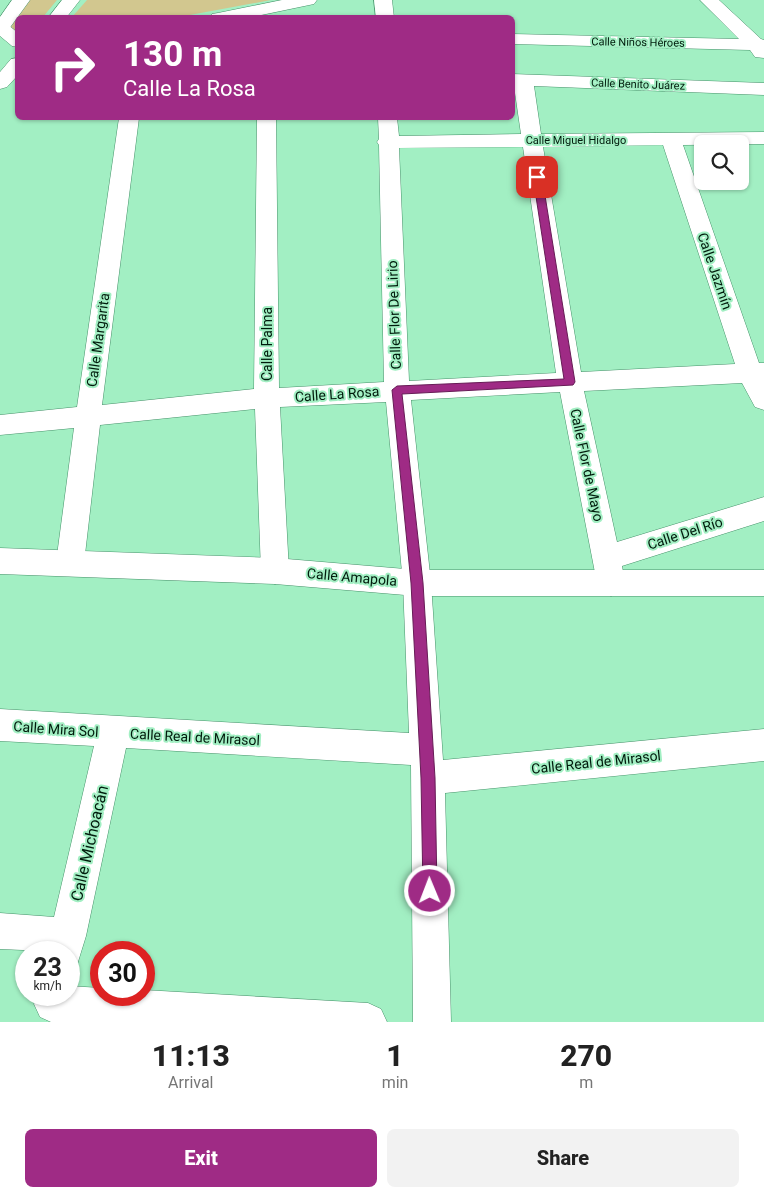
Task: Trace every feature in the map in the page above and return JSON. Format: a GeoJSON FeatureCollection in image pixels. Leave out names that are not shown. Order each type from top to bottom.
{"type":"FeatureCollection","features":[{"type":"Feature","properties":{"kind":"street"},"geometry":{"type":"LineString","coordinates":[[15,39],[2,24],[21,0]]}},
{"type":"Feature","properties":{"kind":"street"},"geometry":{"type":"LineString","coordinates":[[58,15],[70,0]]}},
{"type":"Feature","properties":{"kind":"street"},"geometry":{"type":"LineString","coordinates":[[247,15],[266,13],[308,0]]}},
{"type":"Feature","properties":{"kind":"street"},"geometry":{"type":"LineString","coordinates":[[383,0],[386,15]]}},
{"type":"Feature","properties":{"kind":"street"},"geometry":{"type":"LineString","coordinates":[[710,0],[761,50]]}},
{"type":"Feature","properties":{"kind":"street","name":"Calle Niños Héroes"},"geometry":{"type":"LineString","coordinates":[[515,39],[761,50]]}},
{"type":"Feature","properties":{"kind":"street"},"geometry":{"type":"LineString","coordinates":[[0,82],[15,66]]}},
{"type":"Feature","properties":{"kind":"street","name":"Calle Benito Juárez"},"geometry":{"type":"LineString","coordinates":[[518,80],[764,89]]}},
{"type":"Feature","properties":{"kind":"street","name":"Calle Flor de Mayo"},"geometry":{"type":"LineString","coordinates":[[518,80],[532,140],[570,382],[609,570]]}},
{"type":"Feature","properties":{"kind":"street","name":"Calle Margarita"},"geometry":{"type":"LineString","coordinates":[[70,563],[128,120]]}},
{"type":"Feature","properties":{"kind":"street","name":"Calle Palma"},"geometry":{"type":"LineString","coordinates":[[266,120],[267,398],[274,571]]}},
{"type":"Feature","properties":{"kind":"street","name":"Calle Miguel Hidalgo"},"geometry":{"type":"LineString","coordinates":[[388,130],[532,140],[764,138]]}},
{"type":"Feature","properties":{"kind":"street","name":"Calle Flor De Lirio"},"geometry":{"type":"LineString","coordinates":[[388,130],[397,390],[417,583],[427,764],[432,1022]]}},
{"type":"Feature","properties":{"kind":"street","name":"Calle Jazmín"},"geometry":{"type":"LineString","coordinates":[[671,140],[757,373],[764,400]]}},
{"type":"Feature","properties":{"kind":"street","name":"Calle La Rosa"},"geometry":{"type":"LineString","coordinates":[[0,426],[267,398],[757,373]]}},
{"type":"Feature","properties":{"kind":"street","name":"Calle Del Río"},"geometry":{"type":"LineString","coordinates":[[609,570],[764,508]]}},
{"type":"Feature","properties":{"kind":"street","name":"Calle Amapola"},"geometry":{"type":"LineString","coordinates":[[0,560],[274,571],[417,583],[609,570],[764,582]]}},
{"type":"Feature","properties":{"kind":"street","name":"Calle Mira Sol"},"geometry":{"type":"LineString","coordinates":[[0,725],[113,733]]}},
{"type":"Feature","properties":{"kind":"street","name":"Calle Real de Mirasol"},"geometry":{"type":"LineString","coordinates":[[113,733],[427,764],[764,745]]}},
{"type":"Feature","properties":{"kind":"street","name":"Calle Michoacán"},"geometry":{"type":"LineString","coordinates":[[67,941],[113,733]]}},
{"type":"Feature","properties":{"kind":"street"},"geometry":{"type":"LineString","coordinates":[[0,931],[51,941]]}},
{"type":"Feature","properties":{"kind":"street"},"geometry":{"type":"LineString","coordinates":[[52,1007],[368,1022]]}},
{"type":"Feature","properties":{"kind":"shaded area"},"geometry":{"type":"Polygon","coordinates":[[[28,0],[57,0],[45,15],[17,15],[28,0]]]}},
{"type":"Feature","properties":{"kind":"shaded area"},"geometry":{"type":"Polygon","coordinates":[[[87,0],[271,0],[190,15],[74,15],[87,0]]]}},
{"type":"Feature","properties":{"kind":"shaded area"},"geometry":{"type":"Polygon","coordinates":[[[15,18],[15,32],[8,28],[15,18]]]}},
{"type":"Feature","properties":{"kind":"route"},"geometry":{"type":"LineString","coordinates":[[430,891],[428,778],[417,583],[397,390],[570,382],[537,177]]}}]}
